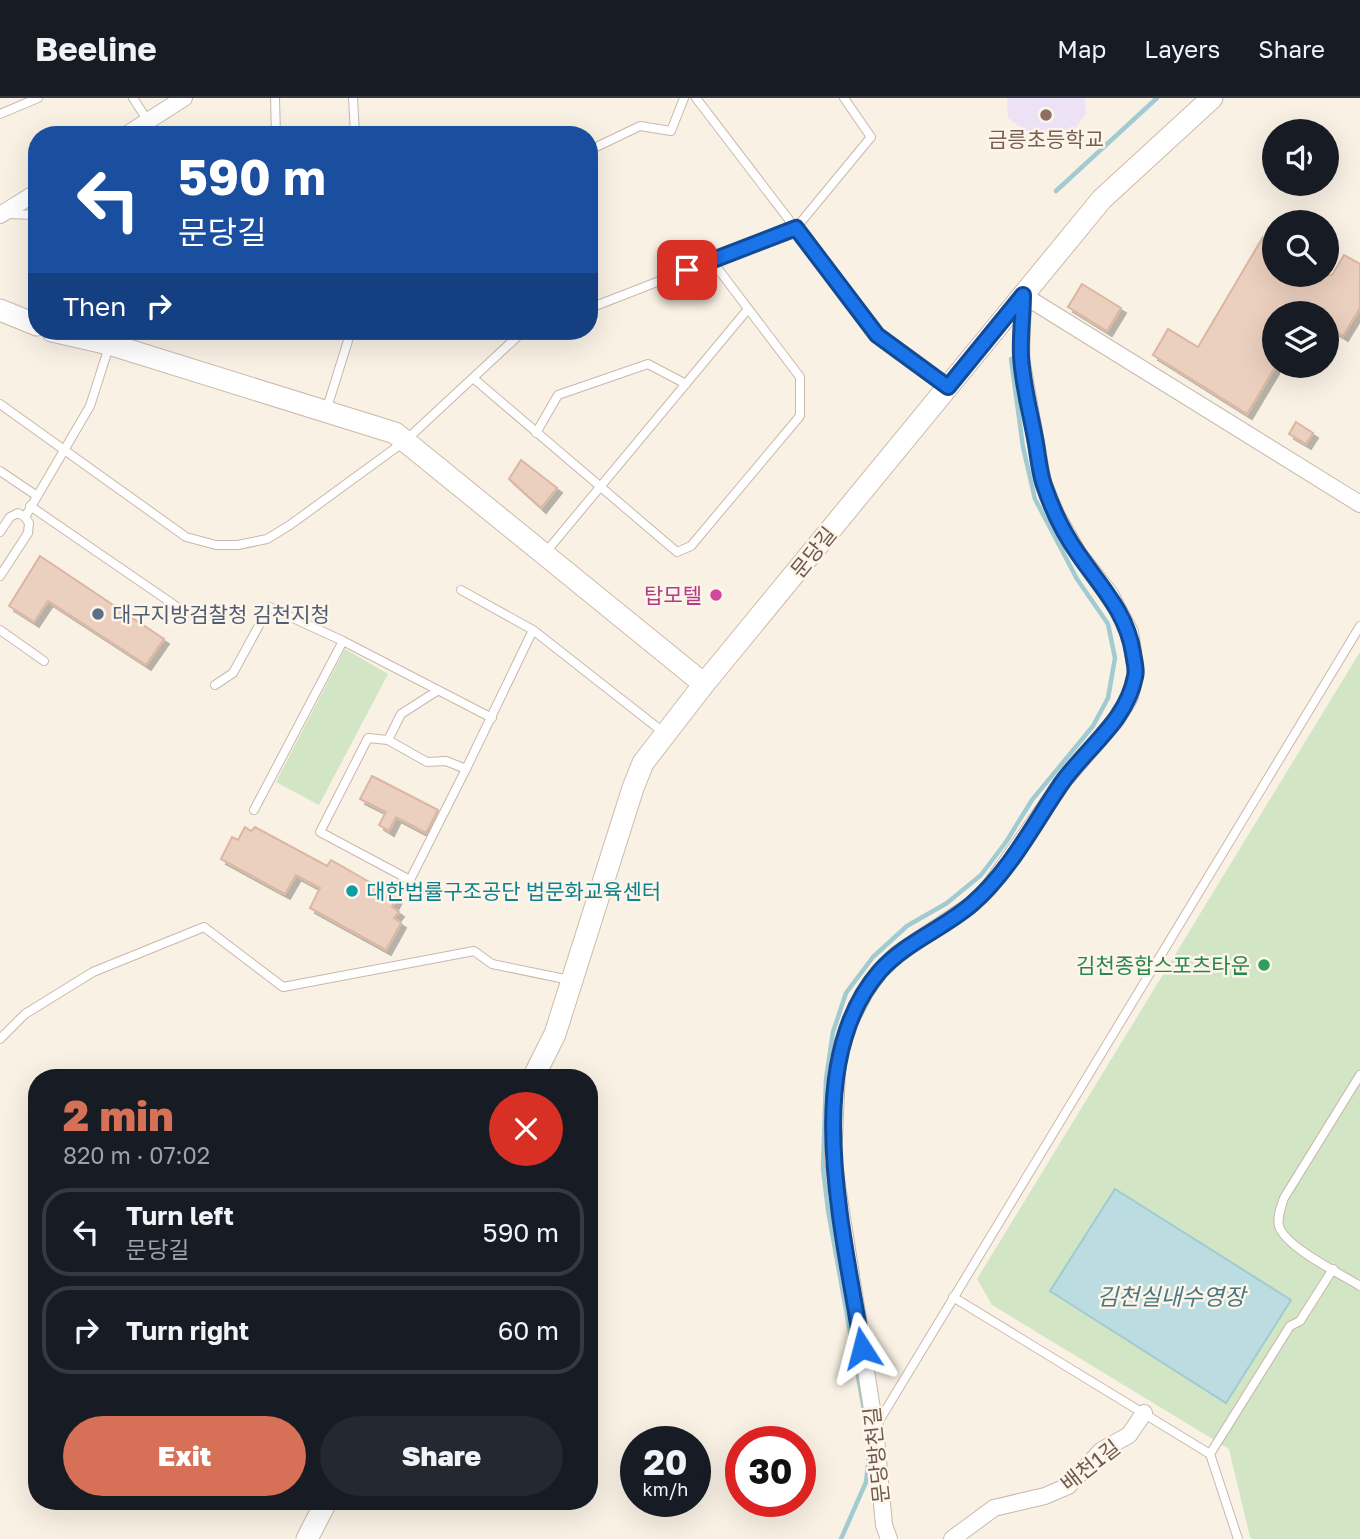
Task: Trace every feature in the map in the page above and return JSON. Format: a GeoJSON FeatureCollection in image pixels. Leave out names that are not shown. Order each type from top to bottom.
{"type":"FeatureCollection","features":[{"type":"Feature","properties":{"kind":"street"},"geometry":{"type":"LineString","coordinates":[[140,126],[184,98]]}},
{"type":"Feature","properties":{"kind":"street","name":"문당길"},"geometry":{"type":"LineString","coordinates":[[538,1069],[555,1034],[643,763],[704,684],[1102,199],[1212,98]]}},
{"type":"Feature","properties":{"kind":"street"},"geometry":{"type":"LineString","coordinates":[[1,214],[28,198]]}},
{"type":"Feature","properties":{"kind":"street"},"geometry":{"type":"LineString","coordinates":[[1023,295],[1360,504]]}},
{"type":"Feature","properties":{"kind":"street","name":"문당방천길"},"geometry":{"type":"LineString","coordinates":[[889,1539],[884,1525],[875,1429],[833,1160],[837,1070],[844,1039],[865,992],[879,972],[897,954],[971,905],[988,889],[1065,779],[1116,720],[1130,697],[1136,671],[1130,632],[1110,594],[1078,553],[1057,516],[1043,483],[1021,358],[1023,295]]}},
{"type":"Feature","properties":{"kind":"street"},"geometry":{"type":"LineString","coordinates":[[0,310],[28,322]]}},
{"type":"Feature","properties":{"kind":"street"},"geometry":{"type":"LineString","coordinates":[[120,340],[395,433],[704,684]]}},
{"type":"Feature","properties":{"kind":"street","name":"배천1길"},"geometry":{"type":"LineString","coordinates":[[952,1539],[995,1508],[1045,1496],[1068,1486],[1102,1450],[1129,1435],[1144,1413]]}},
{"type":"Feature","properties":{"kind":"street"},"geometry":{"type":"LineString","coordinates":[[307,1539],[322,1510]]}},
{"type":"Feature","properties":{"kind":"lane"},"geometry":{"type":"LineString","coordinates":[[0,114],[38,98]]}},
{"type":"Feature","properties":{"kind":"lane"},"geometry":{"type":"LineString","coordinates":[[133,98],[148,121]]}},
{"type":"Feature","properties":{"kind":"lane"},"geometry":{"type":"LineString","coordinates":[[275,98],[276,126]]}},
{"type":"Feature","properties":{"kind":"lane"},"geometry":{"type":"LineString","coordinates":[[353,98],[355,126]]}},
{"type":"Feature","properties":{"kind":"lane"},"geometry":{"type":"LineString","coordinates":[[598,146],[640,126],[671,131],[684,98]]}},
{"type":"Feature","properties":{"kind":"lane"},"geometry":{"type":"LineString","coordinates":[[696,98],[877,335],[948,387]]}},
{"type":"Feature","properties":{"kind":"lane"},"geometry":{"type":"LineString","coordinates":[[598,305],[796,228],[871,137],[844,98]]}},
{"type":"Feature","properties":{"kind":"lane"},"geometry":{"type":"LineString","coordinates":[[1,214],[28,215]]}},
{"type":"Feature","properties":{"kind":"lane"},"geometry":{"type":"LineString","coordinates":[[472,378],[677,552],[691,546],[800,416],[800,377],[712,261]]}},
{"type":"Feature","properties":{"kind":"lane"},"geometry":{"type":"LineString","coordinates":[[544,554],[748,309]]}},
{"type":"Feature","properties":{"kind":"lane"},"geometry":{"type":"LineString","coordinates":[[25,517],[90,406],[110,340]]}},
{"type":"Feature","properties":{"kind":"lane"},"geometry":{"type":"LineString","coordinates":[[326,411],[345,340]]}},
{"type":"Feature","properties":{"kind":"lane"},"geometry":{"type":"LineString","coordinates":[[0,404],[186,537],[216,545],[237,545],[267,539],[290,525],[405,441],[514,340]]}},
{"type":"Feature","properties":{"kind":"lane"},"geometry":{"type":"LineString","coordinates":[[536,433],[558,395],[648,364],[686,384]]}},
{"type":"Feature","properties":{"kind":"lane"},"geometry":{"type":"LineString","coordinates":[[0,471],[37,496]]}},
{"type":"Feature","properties":{"kind":"lane"},"geometry":{"type":"LineString","coordinates":[[30,506],[186,613]]}},
{"type":"Feature","properties":{"kind":"lane"},"geometry":{"type":"LineString","coordinates":[[0,532],[10,517],[18,513],[29,523],[28,533],[0,576]]}},
{"type":"Feature","properties":{"kind":"lane"},"geometry":{"type":"LineString","coordinates":[[461,590],[533,630],[665,734]]}},
{"type":"Feature","properties":{"kind":"lane"},"geometry":{"type":"LineString","coordinates":[[215,685],[233,673],[270,607],[343,641],[492,718]]}},
{"type":"Feature","properties":{"kind":"lane"},"geometry":{"type":"LineString","coordinates":[[875,1429],[1360,626]]}},
{"type":"Feature","properties":{"kind":"lane"},"geometry":{"type":"LineString","coordinates":[[0,630],[44,661]]}},
{"type":"Feature","properties":{"kind":"lane"},"geometry":{"type":"LineString","coordinates":[[466,769],[446,761],[427,762],[388,740],[368,738],[320,832],[410,880],[492,718],[533,630]]}},
{"type":"Feature","properties":{"kind":"lane"},"geometry":{"type":"LineString","coordinates":[[254,810],[343,641]]}},
{"type":"Feature","properties":{"kind":"lane"},"geometry":{"type":"LineString","coordinates":[[388,740],[401,714],[437,691]]}},
{"type":"Feature","properties":{"kind":"lane"},"geometry":{"type":"LineString","coordinates":[[0,1039],[25,1014],[93,972],[204,926],[283,987],[474,951],[492,964],[572,981]]}},
{"type":"Feature","properties":{"kind":"lane"},"geometry":{"type":"LineString","coordinates":[[1360,1075],[1284,1198],[1279,1213],[1279,1226],[1287,1240],[1360,1286]]}},
{"type":"Feature","properties":{"kind":"lane"},"geometry":{"type":"LineString","coordinates":[[1210,1454],[1290,1326],[1300,1321],[1333,1269]]}},
{"type":"Feature","properties":{"kind":"lane"},"geometry":{"type":"LineString","coordinates":[[953,1297],[1210,1454],[1238,1539]]}},
{"type":"Feature","properties":{"kind":"shaded area","name":"금릉초등학교"},"geometry":{"type":"Polygon","coordinates":[[[1007,98],[1085,98],[1086,113],[1072,133],[1026,131],[1008,118],[1007,98]]]}},
{"type":"Feature","properties":{"kind":"green space"},"geometry":{"type":"Polygon","coordinates":[[[345,649],[388,674],[319,805],[276,782],[345,649]]]}},
{"type":"Feature","properties":{"kind":"green space","name":"김천종합스포츠타운"},"geometry":{"type":"Polygon","coordinates":[[[1360,652],[1360,1539],[1252,1539],[1229,1449],[992,1305],[977,1279],[1360,652]]]}},
{"type":"Feature","properties":{"kind":"water","name":"김천실내수영장"},"geometry":{"type":"Polygon","coordinates":[[[1115,1189],[1291,1300],[1226,1403],[1050,1291],[1115,1189]]]}},
{"type":"Feature","properties":{"kind":"building"},"geometry":{"type":"Polygon","coordinates":[[[1262,239],[1262,287],[1339,287],[1339,263],[1344,255],[1360,264],[1360,308],[1343,336],[1339,334],[1339,301],[1262,301],[1262,378],[1269,378],[1247,414],[1153,355],[1168,329],[1198,347],[1262,239]]]}},
{"type":"Feature","properties":{"kind":"building"},"geometry":{"type":"Polygon","coordinates":[[[1082,284],[1121,308],[1107,331],[1068,307],[1082,284]]]}},
{"type":"Feature","properties":{"kind":"building"},"geometry":{"type":"Polygon","coordinates":[[[1296,422],[1313,433],[1306,444],[1289,434],[1296,422]]]}},
{"type":"Feature","properties":{"kind":"building"},"geometry":{"type":"Polygon","coordinates":[[[521,460],[557,488],[541,508],[509,479],[521,460]]]}},
{"type":"Feature","properties":{"kind":"building","name":"대구지방검찰청 김천지청"},"geometry":{"type":"Polygon","coordinates":[[[40,556],[164,639],[146,665],[48,601],[34,622],[9,606],[40,556]]]}},
{"type":"Feature","properties":{"kind":"building"},"geometry":{"type":"Polygon","coordinates":[[[372,776],[438,810],[426,833],[396,817],[389,831],[379,825],[386,812],[360,799],[372,776]]]}},
{"type":"Feature","properties":{"kind":"building","name":"대한법률구조공단 법문화교육센터"},"geometry":{"type":"Polygon","coordinates":[[[245,827],[251,831],[255,827],[327,866],[331,860],[397,898],[392,907],[399,912],[394,918],[401,923],[386,950],[310,908],[320,888],[296,875],[285,894],[221,859],[232,837],[238,840],[245,827]]]}},
{"type":"Feature","properties":{"kind":"waterway"},"geometry":{"type":"LineString","coordinates":[[1056,191],[1157,98]]}},
{"type":"Feature","properties":{"kind":"waterway"},"geometry":{"type":"LineString","coordinates":[[865,1415],[828,1210],[823,1168],[826,1079],[833,1032],[846,993],[873,957],[907,926],[947,903],[981,875],[1006,842],[1032,800],[1093,726],[1108,698],[1115,658],[1108,624],[1077,579],[1035,499],[1023,447],[1011,359]]}},
{"type":"Feature","properties":{"kind":"waterway"},"geometry":{"type":"LineString","coordinates":[[841,1539],[866,1482],[870,1448]]}},
{"type":"Feature","properties":{"kind":"place","name":"금릉초등학교"},"geometry":{"type":"Point","coordinates":[1046,115]}},
{"type":"Feature","properties":{"kind":"place","name":"탑모텔"},"geometry":{"type":"Point","coordinates":[716,595]}},
{"type":"Feature","properties":{"kind":"place","name":"대구지방검찰청 김천지청"},"geometry":{"type":"Point","coordinates":[98,614]}},
{"type":"Feature","properties":{"kind":"place","name":"대한법률구조공단 법문화교육센터"},"geometry":{"type":"Point","coordinates":[352,891]}},
{"type":"Feature","properties":{"kind":"place","name":"김천종합스포츠타운"},"geometry":{"type":"Point","coordinates":[1264,965]}},
{"type":"Feature","properties":{"kind":"route"},"geometry":{"type":"LineString","coordinates":[[687,270],[796,228],[877,335],[948,387],[1023,295],[1021,358],[1043,483],[1057,516],[1078,553],[1110,594],[1130,632],[1136,671],[1130,697],[1116,720],[1065,779],[988,889],[971,905],[897,954],[879,972],[850,1021],[837,1070],[833,1160],[862,1348]]}}]}
